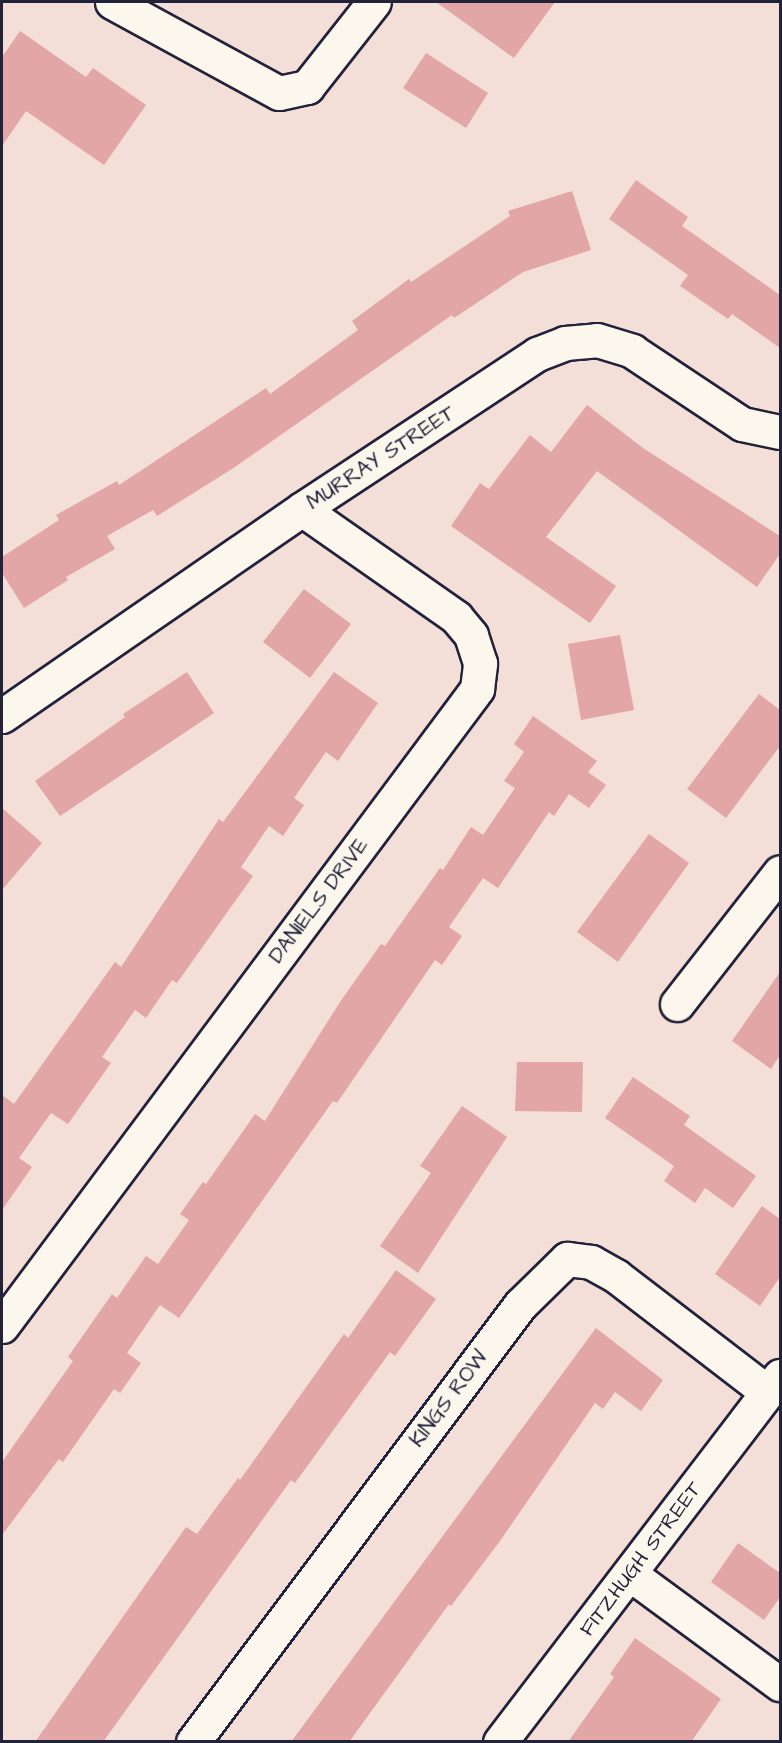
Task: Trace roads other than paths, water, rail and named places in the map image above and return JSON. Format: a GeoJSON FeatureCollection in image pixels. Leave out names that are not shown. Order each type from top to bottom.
{"type":"FeatureCollection","features":[{"type":"Feature","properties":{"kind":"street"},"geometry":{"type":"LineString","coordinates":[[112,2],[279,93],[307,87],[374,2]]}},
{"type":"Feature","properties":{"kind":"street","name":"MURRAY STREET"},"geometry":{"type":"LineString","coordinates":[[2,716],[302,509],[537,354],[566,343],[597,340],[632,351],[742,424],[780,432]]}},
{"type":"Feature","properties":{"kind":"street","name":"DANIELS DRIVE"},"geometry":{"type":"LineString","coordinates":[[2,1326],[477,689],[480,663],[471,635],[456,617],[302,509]]}},
{"type":"Feature","properties":{"kind":"street"},"geometry":{"type":"LineString","coordinates":[[677,1004],[780,872]]}},
{"type":"Feature","properties":{"kind":"street","name":"KINGS ROW"},"geometry":{"type":"LineString","coordinates":[[193,1742],[520,1305],[567,1259],[591,1262],[616,1276],[774,1384]]}},
{"type":"Feature","properties":{"kind":"street","name":"FITZHUGH STREET"},"geometry":{"type":"LineString","coordinates":[[500,1742],[774,1384]]}},
{"type":"Feature","properties":{"kind":"street"},"geometry":{"type":"LineString","coordinates":[[630,1574],[780,1684]]}}]}
